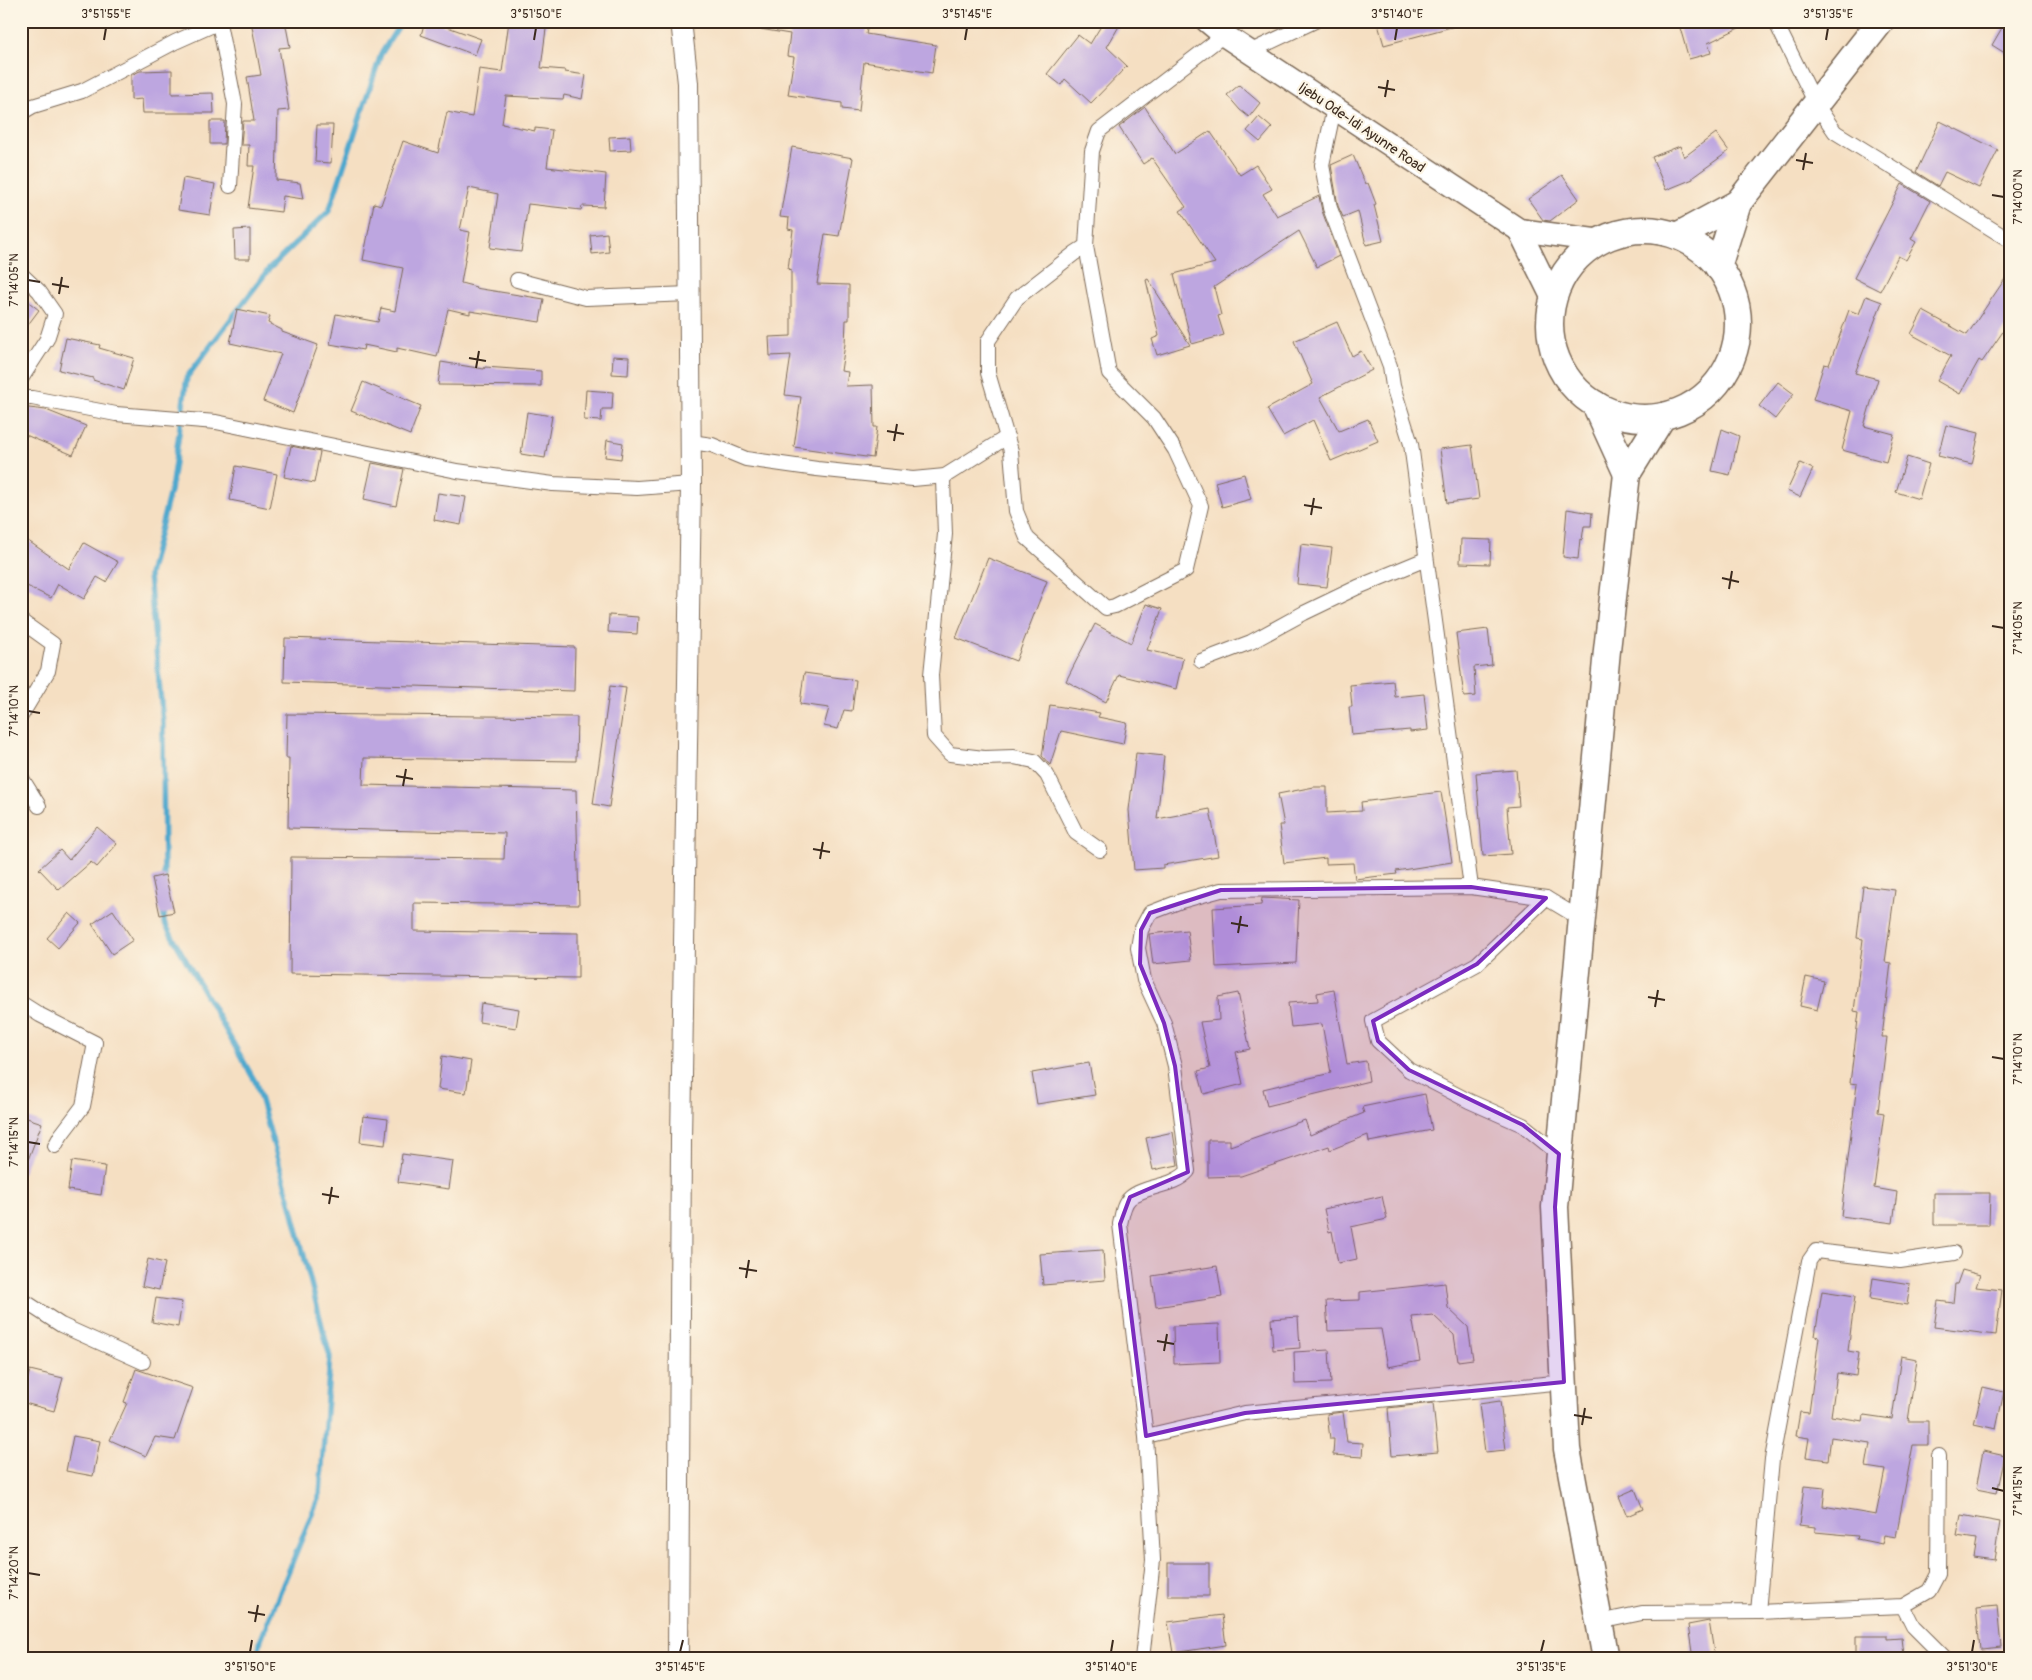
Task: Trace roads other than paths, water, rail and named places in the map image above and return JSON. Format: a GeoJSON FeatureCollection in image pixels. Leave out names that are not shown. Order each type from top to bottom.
{"type":"FeatureCollection","features":[{"type":"Feature","properties":{"kind":"highway"},"geometry":{"type":"LineString","coordinates":[[1718,267],[1738,203],[1881,21]]}},
{"type":"Feature","properties":{"kind":"highway"},"geometry":{"type":"LineString","coordinates":[[1677,236],[1738,203]]}},
{"type":"Feature","properties":{"kind":"highway"},"geometry":{"type":"LineString","coordinates":[[1642,230],[1677,236],[1706,254],[1728,282],[1738,314],[1738,332],[1729,365],[1720,379],[1702,398],[1679,411],[1662,416],[1628,416],[1611,412],[1582,394],[1570,382],[1560,367],[1550,334],[1550,316],[1553,299],[1559,283],[1568,268],[1594,240],[1612,234],[1642,230]]}},
{"type":"Feature","properties":{"kind":"highway"},"geometry":{"type":"LineString","coordinates":[[1596,404],[1627,474]]}},
{"type":"Feature","properties":{"kind":"highway"},"geometry":{"type":"LineString","coordinates":[[1606,1659],[1568,1449],[1555,1207],[1607,650],[1627,474],[1662,416]]}},
{"type":"Feature","properties":{"kind":"main road"},"geometry":{"type":"LineString","coordinates":[[678,1659],[681,1150],[691,484],[688,83],[681,21]]}},
{"type":"Feature","properties":{"kind":"main road","name":"Ijebu Ode-Idi Ayunre Road"},"geometry":{"type":"LineString","coordinates":[[1216,28],[1249,52],[1519,230]]}},
{"type":"Feature","properties":{"kind":"main road"},"geometry":{"type":"LineString","coordinates":[[1519,230],[1594,240]]}},
{"type":"Feature","properties":{"kind":"main road"},"geometry":{"type":"LineString","coordinates":[[1519,230],[1553,299]]}},
{"type":"Feature","properties":{"kind":"street"},"geometry":{"type":"LineString","coordinates":[[1249,52],[1315,21]]}},
{"type":"Feature","properties":{"kind":"street"},"geometry":{"type":"LineString","coordinates":[[1775,21],[1816,104],[1835,132],[2011,241]]}},
{"type":"Feature","properties":{"kind":"street"},"geometry":{"type":"LineString","coordinates":[[21,113],[33,106],[82,91],[175,42],[221,22],[235,104],[230,186]]}},
{"type":"Feature","properties":{"kind":"street"},"geometry":{"type":"LineString","coordinates":[[1086,246],[1017,298],[988,341],[988,373],[1011,451],[1016,512],[1027,538],[1106,608],[1115,606],[1186,570],[1201,506],[1175,450],[1154,418],[1109,373],[1086,246],[1092,151],[1099,131],[1216,28]]}},
{"type":"Feature","properties":{"kind":"street"},"geometry":{"type":"LineString","coordinates":[[1334,108],[1322,166],[1330,208],[1390,366],[1393,386],[1411,444],[1471,887]]}},
{"type":"Feature","properties":{"kind":"street"},"geometry":{"type":"LineString","coordinates":[[21,274],[39,291],[55,314],[47,339],[21,379]]}},
{"type":"Feature","properties":{"kind":"street"},"geometry":{"type":"LineString","coordinates":[[517,280],[586,298],[690,294]]}},
{"type":"Feature","properties":{"kind":"street"},"geometry":{"type":"LineString","coordinates":[[21,398],[32,398],[116,414],[160,416],[216,422],[457,471],[533,481],[637,488],[691,484]]}},
{"type":"Feature","properties":{"kind":"street"},"geometry":{"type":"LineString","coordinates":[[1006,437],[945,476],[942,480],[945,534],[931,675],[934,736],[950,754],[984,758],[1014,757],[1034,761],[1046,775],[1076,833],[1100,850]]}},
{"type":"Feature","properties":{"kind":"street"},"geometry":{"type":"LineString","coordinates":[[691,442],[712,445],[746,460],[817,470],[913,479],[945,476]]}},
{"type":"Feature","properties":{"kind":"street"},"geometry":{"type":"LineString","coordinates":[[1201,661],[1251,642],[1304,613],[1426,559]]}},
{"type":"Feature","properties":{"kind":"street"},"geometry":{"type":"LineString","coordinates":[[21,621],[53,644],[48,671],[21,716]]}},
{"type":"Feature","properties":{"kind":"street"},"geometry":{"type":"LineString","coordinates":[[21,777],[40,806]]}},
{"type":"Feature","properties":{"kind":"street"},"geometry":{"type":"LineString","coordinates":[[1142,1659],[1153,1560],[1146,1436],[1120,1224],[1125,1205],[1130,1197],[1176,1181],[1188,1171],[1175,1066],[1164,1023],[1149,993],[1140,964],[1138,948],[1141,930],[1150,913],[1181,900],[1221,890],[1471,887],[1546,898],[1581,919]]}},
{"type":"Feature","properties":{"kind":"street"},"geometry":{"type":"LineString","coordinates":[[1546,898],[1477,964],[1373,1021],[1378,1041],[1410,1070],[1469,1101],[1523,1125],[1559,1154]]}},
{"type":"Feature","properties":{"kind":"street"},"geometry":{"type":"LineString","coordinates":[[21,1003],[40,1015],[95,1043],[83,1106],[55,1146]]}},
{"type":"Feature","properties":{"kind":"street"},"geometry":{"type":"LineString","coordinates":[[1758,1612],[1772,1459],[1809,1261],[1816,1250],[1900,1260],[1954,1253]]}},
{"type":"Feature","properties":{"kind":"street"},"geometry":{"type":"LineString","coordinates":[[21,1298],[61,1325],[143,1362]]}},
{"type":"Feature","properties":{"kind":"street"},"geometry":{"type":"LineString","coordinates":[[1146,1436],[1245,1412],[1564,1382]]}},
{"type":"Feature","properties":{"kind":"street"},"geometry":{"type":"LineString","coordinates":[[1599,1622],[1642,1613],[1758,1612],[1903,1606],[1929,1591],[1938,1574],[1939,1456]]}},
{"type":"Feature","properties":{"kind":"street"},"geometry":{"type":"LineString","coordinates":[[1903,1606],[1912,1626],[1946,1659]]}},
{"type":"Feature","properties":{"kind":"waterway"},"geometry":{"type":"LineString","coordinates":[[164,883],[163,723],[149,575],[172,483],[187,377],[269,269],[329,211],[381,54],[402,21]]}},
{"type":"Feature","properties":{"kind":"waterway"},"geometry":{"type":"LineString","coordinates":[[164,907],[164,922],[256,1083],[291,1205],[330,1357],[320,1494],[261,1639],[257,1659]]}}]}
